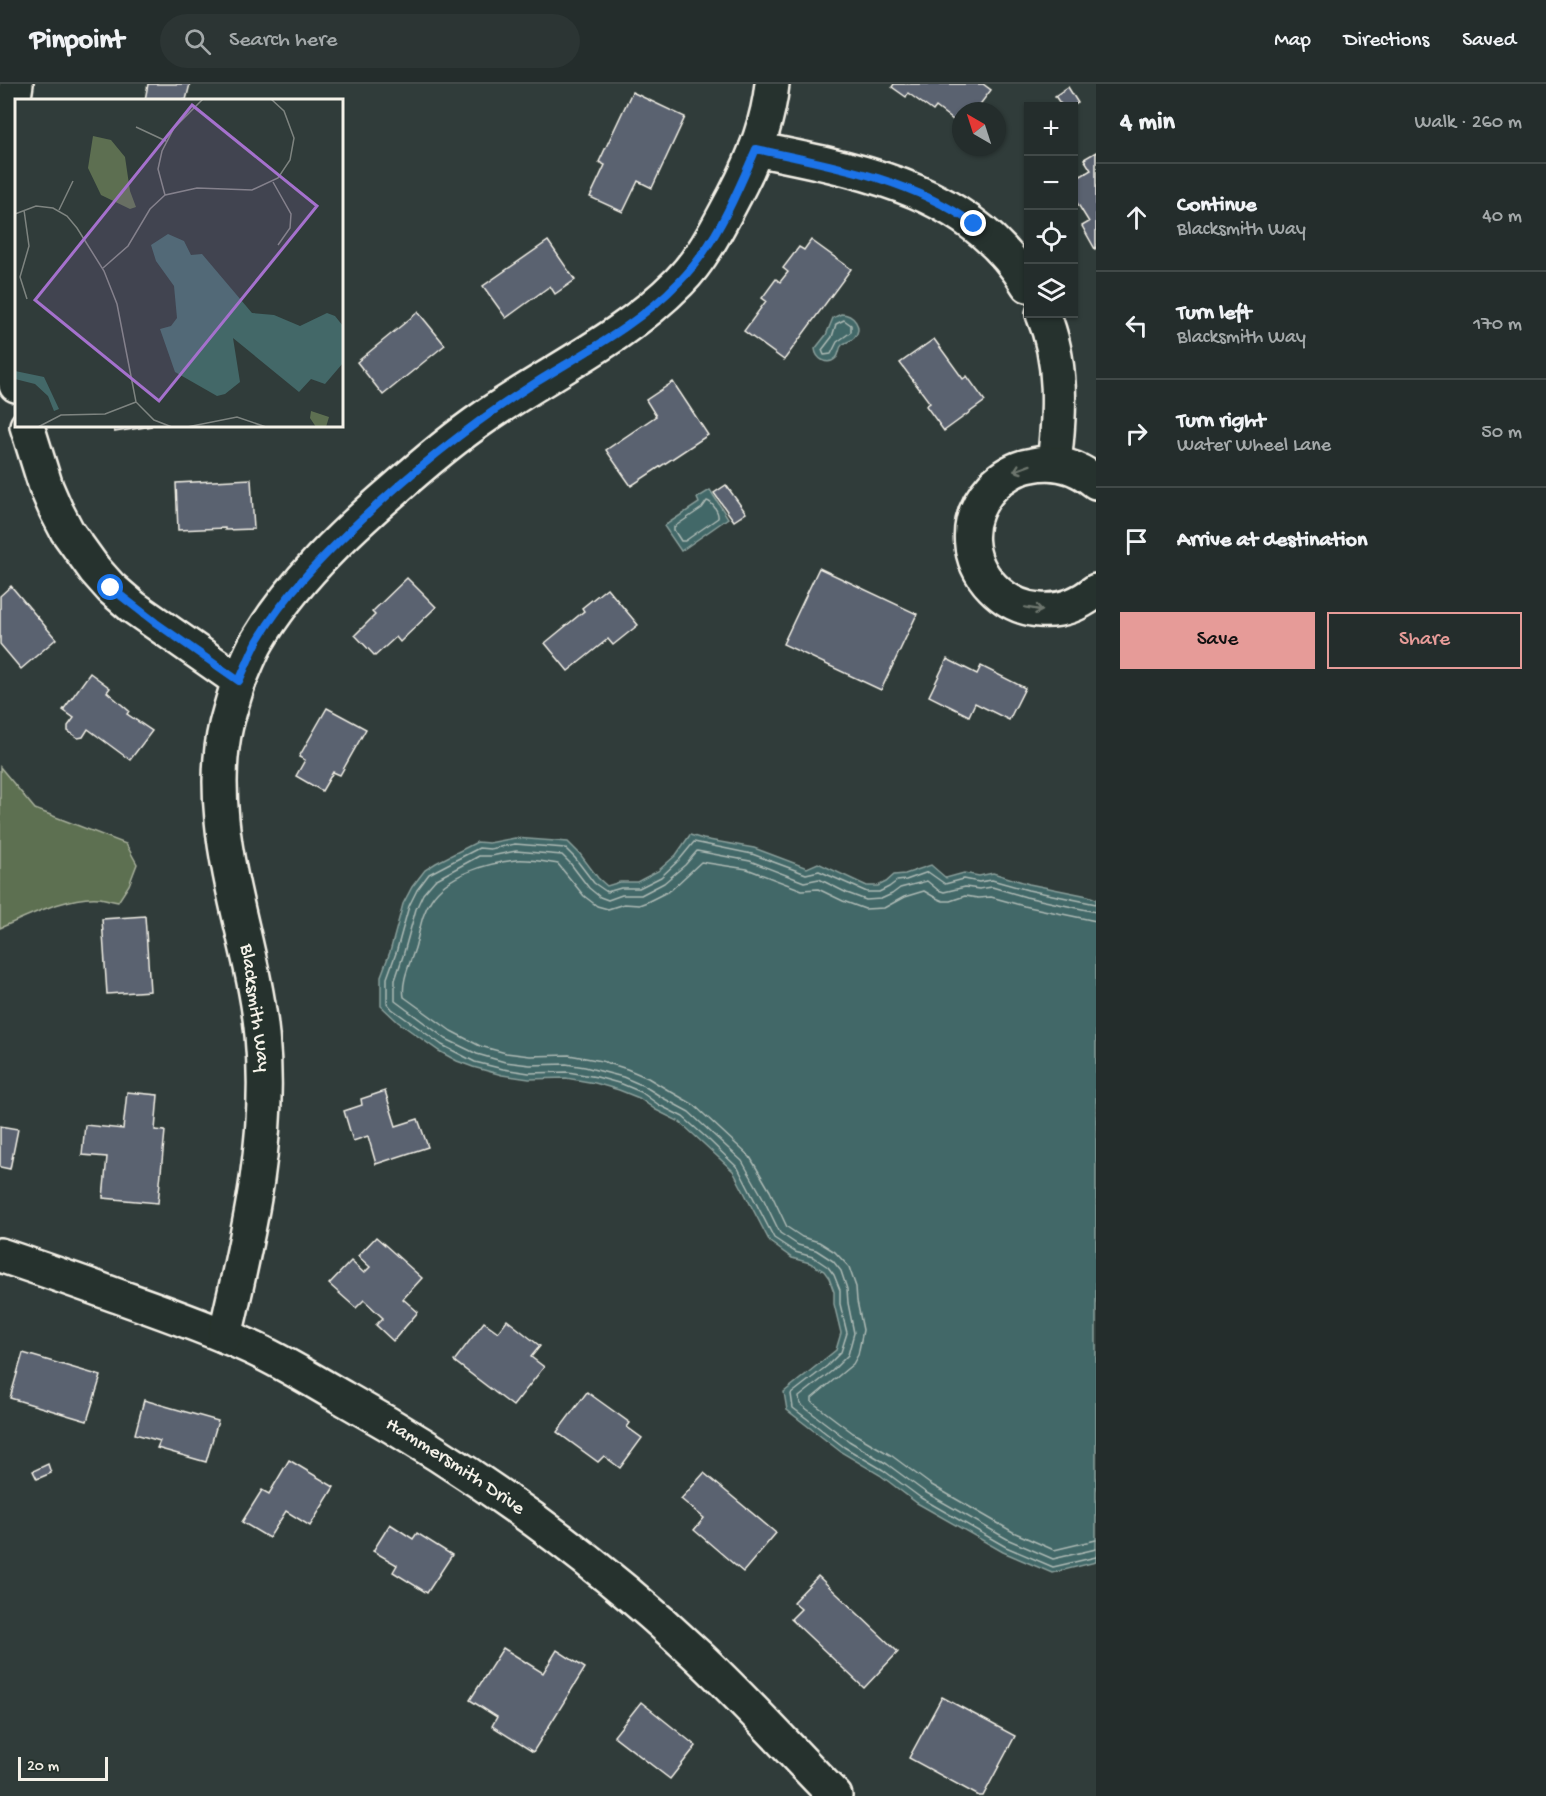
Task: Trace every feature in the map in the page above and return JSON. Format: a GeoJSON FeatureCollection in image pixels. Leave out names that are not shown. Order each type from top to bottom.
{"type":"FeatureCollection","features":[{"type":"Feature","properties":{"kind":"street"},"geometry":{"type":"LineString","coordinates":[[15,380],[10,333],[1,286],[4,163],[16,84]]}},
{"type":"Feature","properties":{"kind":"street","name":"Blacksmith Way"},"geometry":{"type":"LineString","coordinates":[[225,1336],[248,1237],[259,1175],[265,1108],[262,1035],[252,973],[226,853],[222,818],[222,758],[225,727],[239,681],[258,641],[291,594],[324,555],[379,503],[484,417],[535,383],[612,337],[647,311],[680,281],[713,236],[740,186],[756,149],[770,104],[772,84]]}},
{"type":"Feature","properties":{"kind":"street"},"geometry":{"type":"LineString","coordinates":[[756,149],[817,162],[924,194],[952,208],[991,238],[1010,258],[1024,278]]}},
{"type":"Feature","properties":{"kind":"street"},"geometry":{"type":"LineString","coordinates":[[1044,318],[1052,348],[1059,396],[1054,463]]}},
{"type":"Feature","properties":{"kind":"street"},"geometry":{"type":"LineString","coordinates":[[0,392],[15,386]]}},
{"type":"Feature","properties":{"kind":"street"},"geometry":{"type":"LineString","coordinates":[[28,428],[43,478],[56,510],[67,531],[95,570],[133,607],[239,681]]}},
{"type":"Feature","properties":{"kind":"street"},"geometry":{"type":"LineString","coordinates":[[1096,482],[1079,470],[1054,463],[1035,464],[1016,469],[995,484],[980,504],[972,542],[976,561],[993,588],[1025,608],[1038,611],[1064,609],[1076,605],[1096,591]]}},
{"type":"Feature","properties":{"kind":"street","name":"Hammersmith Drive"},"geometry":{"type":"LineString","coordinates":[[0,1255],[225,1336],[266,1354],[394,1426],[511,1502],[620,1586],[733,1689],[835,1796]]}},
{"type":"Feature","properties":{"kind":"green space"},"geometry":{"type":"Polygon","coordinates":[[[0,767],[35,809],[126,844],[137,864],[129,885],[118,902],[100,898],[75,900],[49,907],[0,928],[0,767]]]}},
{"type":"Feature","properties":{"kind":"water"},"geometry":{"type":"Polygon","coordinates":[[[841,314],[850,316],[856,322],[857,334],[842,345],[833,361],[822,360],[815,349],[826,335],[833,318],[841,314]]]}},
{"type":"Feature","properties":{"kind":"water"},"geometry":{"type":"Polygon","coordinates":[[[710,490],[728,518],[681,551],[664,526],[699,503],[697,498],[710,490]]]}},
{"type":"Feature","properties":{"kind":"water"},"geometry":{"type":"Polygon","coordinates":[[[690,835],[754,848],[807,868],[818,863],[867,886],[878,886],[894,875],[905,874],[931,865],[946,878],[964,873],[979,876],[993,873],[1029,884],[1096,899],[1096,1562],[1052,1573],[1003,1552],[917,1503],[880,1475],[841,1452],[787,1410],[784,1392],[836,1350],[841,1333],[834,1304],[834,1292],[829,1278],[824,1271],[810,1263],[792,1258],[770,1242],[733,1171],[680,1122],[639,1098],[595,1083],[566,1078],[529,1079],[502,1075],[457,1061],[398,1022],[381,1006],[381,976],[403,904],[425,870],[436,863],[477,842],[489,843],[515,838],[568,842],[607,886],[620,882],[637,882],[658,871],[676,855],[690,835]]]}},
{"type":"Feature","properties":{"kind":"building"},"geometry":{"type":"Polygon","coordinates":[[[148,84],[190,84],[186,99],[145,99],[148,84]]]}},
{"type":"Feature","properties":{"kind":"building"},"geometry":{"type":"Polygon","coordinates":[[[894,84],[983,84],[991,90],[982,102],[952,102],[952,119],[936,107],[933,111],[908,93],[906,97],[892,87],[894,84]]]}},
{"type":"Feature","properties":{"kind":"building"},"geometry":{"type":"Polygon","coordinates":[[[1068,87],[1077,102],[1059,102],[1055,96],[1068,87]]]}},
{"type":"Feature","properties":{"kind":"building"},"geometry":{"type":"Polygon","coordinates":[[[632,92],[685,117],[652,188],[638,181],[623,212],[590,197],[605,165],[599,162],[632,92]]]}},
{"type":"Feature","properties":{"kind":"building"},"geometry":{"type":"Polygon","coordinates":[[[1096,152],[1095,249],[1082,226],[1089,222],[1078,204],[1078,171],[1081,176],[1091,170],[1084,159],[1096,152]]]}},
{"type":"Feature","properties":{"kind":"building"},"geometry":{"type":"Polygon","coordinates":[[[811,240],[851,269],[784,360],[744,331],[766,301],[762,298],[776,279],[780,282],[788,272],[783,268],[799,247],[804,250],[811,240]]]}},
{"type":"Feature","properties":{"kind":"building"},"geometry":{"type":"Polygon","coordinates":[[[548,241],[575,280],[555,294],[550,286],[506,318],[483,286],[548,241]]]}},
{"type":"Feature","properties":{"kind":"building"},"geometry":{"type":"Polygon","coordinates":[[[418,312],[445,345],[383,395],[357,362],[418,312]]]}},
{"type":"Feature","properties":{"kind":"building"},"geometry":{"type":"Polygon","coordinates":[[[934,339],[963,379],[967,376],[985,401],[944,431],[926,406],[930,403],[900,363],[934,339]]]}},
{"type":"Feature","properties":{"kind":"building"},"geometry":{"type":"Polygon","coordinates":[[[673,382],[708,435],[631,486],[606,450],[656,416],[646,400],[673,382]]]}},
{"type":"Feature","properties":{"kind":"building"},"geometry":{"type":"Polygon","coordinates":[[[114,428],[139,428],[114,432],[114,428]]]}},
{"type":"Feature","properties":{"kind":"building"},"geometry":{"type":"Polygon","coordinates":[[[251,479],[254,529],[178,530],[176,483],[251,479]]]}},
{"type":"Feature","properties":{"kind":"building"},"geometry":{"type":"Polygon","coordinates":[[[726,485],[746,513],[734,521],[714,493],[726,485]]]}},
{"type":"Feature","properties":{"kind":"building"},"geometry":{"type":"Polygon","coordinates":[[[819,568],[917,614],[881,690],[783,644],[819,568]]]}},
{"type":"Feature","properties":{"kind":"building"},"geometry":{"type":"Polygon","coordinates":[[[407,578],[436,607],[400,642],[396,637],[375,656],[355,635],[375,615],[372,612],[407,578]]]}},
{"type":"Feature","properties":{"kind":"building"},"geometry":{"type":"Polygon","coordinates":[[[11,586],[56,639],[21,669],[0,644],[0,596],[11,586]]]}},
{"type":"Feature","properties":{"kind":"building"},"geometry":{"type":"Polygon","coordinates":[[[607,588],[638,625],[613,645],[608,639],[568,671],[545,643],[584,611],[582,608],[607,588]]]}},
{"type":"Feature","properties":{"kind":"building"},"geometry":{"type":"Polygon","coordinates":[[[947,659],[977,674],[981,666],[1025,688],[1009,720],[975,703],[969,716],[929,696],[947,659]]]}},
{"type":"Feature","properties":{"kind":"building"},"geometry":{"type":"Polygon","coordinates":[[[90,673],[110,688],[107,692],[129,711],[127,714],[152,731],[130,760],[88,729],[83,737],[78,738],[68,731],[68,726],[74,718],[63,710],[90,673]]]}},
{"type":"Feature","properties":{"kind":"building"},"geometry":{"type":"Polygon","coordinates":[[[327,708],[366,729],[340,775],[333,772],[322,791],[296,776],[305,760],[299,757],[327,708]]]}},
{"type":"Feature","properties":{"kind":"building"},"geometry":{"type":"Polygon","coordinates":[[[145,916],[150,991],[107,994],[102,919],[145,916]]]}},
{"type":"Feature","properties":{"kind":"building"},"geometry":{"type":"Polygon","coordinates":[[[385,1091],[396,1126],[418,1119],[428,1147],[376,1164],[368,1136],[353,1141],[344,1111],[362,1105],[361,1099],[385,1091]]]}},
{"type":"Feature","properties":{"kind":"building"},"geometry":{"type":"Polygon","coordinates":[[[127,1092],[158,1095],[155,1130],[165,1131],[158,1203],[103,1198],[107,1157],[82,1155],[85,1125],[123,1129],[127,1092]]]}},
{"type":"Feature","properties":{"kind":"building"},"geometry":{"type":"Polygon","coordinates":[[[0,1126],[18,1129],[10,1169],[0,1167],[0,1126]]]}},
{"type":"Feature","properties":{"kind":"building"},"geometry":{"type":"Polygon","coordinates":[[[376,1237],[422,1278],[403,1299],[418,1312],[393,1341],[376,1325],[383,1318],[364,1300],[356,1308],[329,1284],[351,1261],[364,1273],[370,1267],[358,1256],[376,1237]]]}},
{"type":"Feature","properties":{"kind":"building"},"geometry":{"type":"Polygon","coordinates":[[[507,1320],[540,1346],[531,1357],[544,1367],[513,1406],[454,1361],[484,1322],[498,1332],[507,1320]]]}},
{"type":"Feature","properties":{"kind":"building"},"geometry":{"type":"Polygon","coordinates":[[[23,1353],[101,1376],[87,1421],[10,1398],[23,1353]]]}},
{"type":"Feature","properties":{"kind":"building"},"geometry":{"type":"Polygon","coordinates":[[[587,1392],[630,1423],[627,1427],[642,1438],[620,1468],[604,1456],[598,1462],[557,1432],[587,1392]]]}},
{"type":"Feature","properties":{"kind":"building"},"geometry":{"type":"Polygon","coordinates":[[[144,1400],[218,1421],[206,1462],[157,1448],[160,1441],[135,1434],[144,1400]]]}},
{"type":"Feature","properties":{"kind":"building"},"geometry":{"type":"Polygon","coordinates":[[[289,1460],[334,1487],[310,1526],[286,1511],[269,1538],[242,1522],[262,1490],[269,1494],[289,1460]]]}},
{"type":"Feature","properties":{"kind":"building"},"geometry":{"type":"Polygon","coordinates":[[[48,1464],[51,1473],[37,1479],[33,1471],[48,1464]]]}},
{"type":"Feature","properties":{"kind":"building"},"geometry":{"type":"Polygon","coordinates":[[[704,1473],[776,1533],[743,1572],[694,1530],[704,1518],[681,1499],[704,1473]]]}},
{"type":"Feature","properties":{"kind":"building"},"geometry":{"type":"Polygon","coordinates":[[[390,1524],[413,1539],[417,1533],[452,1555],[427,1593],[393,1572],[397,1565],[373,1551],[390,1524]]]}},
{"type":"Feature","properties":{"kind":"building"},"geometry":{"type":"Polygon","coordinates":[[[818,1576],[898,1652],[864,1688],[791,1619],[801,1609],[793,1602],[818,1576]]]}},
{"type":"Feature","properties":{"kind":"building"},"geometry":{"type":"Polygon","coordinates":[[[503,1648],[543,1673],[557,1650],[585,1668],[533,1752],[492,1726],[497,1717],[470,1700],[503,1648]]]}},
{"type":"Feature","properties":{"kind":"building"},"geometry":{"type":"Polygon","coordinates":[[[942,1697],[1015,1736],[983,1796],[979,1796],[909,1758],[942,1697]]]}},
{"type":"Feature","properties":{"kind":"building"},"geometry":{"type":"Polygon","coordinates":[[[641,1702],[696,1746],[670,1779],[614,1736],[641,1702]]]}},
{"type":"Feature","properties":{"kind":"route"},"geometry":{"type":"LineString","coordinates":[[111,588],[133,607],[239,681],[258,641],[291,594],[324,555],[379,503],[484,417],[535,383],[612,337],[647,311],[680,281],[708,246],[740,186],[756,149],[817,162],[924,194],[952,208],[974,224]]}}]}
